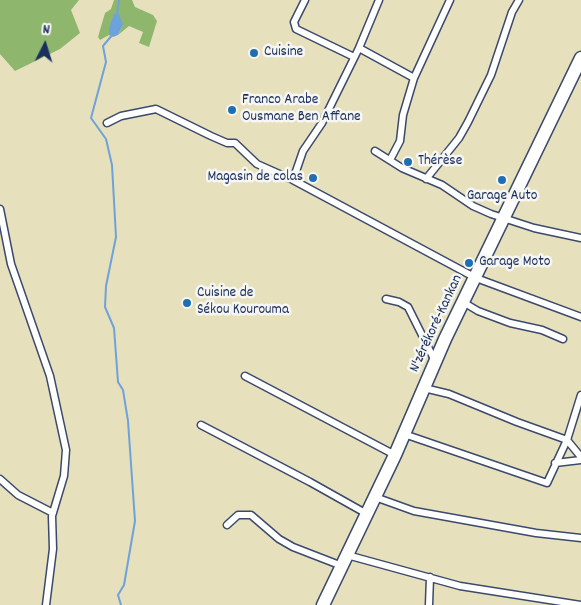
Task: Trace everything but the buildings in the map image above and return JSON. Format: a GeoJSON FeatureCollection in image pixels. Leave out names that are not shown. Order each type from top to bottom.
{"type":"FeatureCollection","features":[{"type":"Feature","properties":{"kind":"highway","name":"N'zérékoré-Kankan"},"geometry":{"type":"LineString","coordinates":[[323,605],[395,455],[463,302],[581,58]]}},
{"type":"Feature","properties":{"kind":"street"},"geometry":{"type":"LineString","coordinates":[[305,0],[294,22],[296,29],[354,56]]}},
{"type":"Feature","properties":{"kind":"street"},"geometry":{"type":"LineString","coordinates":[[294,180],[302,151],[322,123],[359,48],[378,0]]}},
{"type":"Feature","properties":{"kind":"street"},"geometry":{"type":"LineString","coordinates":[[390,160],[400,141],[403,115],[414,78],[450,0]]}},
{"type":"Feature","properties":{"kind":"street"},"geometry":{"type":"LineString","coordinates":[[426,179],[459,138],[468,122],[499,56],[512,12],[519,0]]}},
{"type":"Feature","properties":{"kind":"street"},"geometry":{"type":"LineString","coordinates":[[359,48],[414,78]]}},
{"type":"Feature","properties":{"kind":"street"},"geometry":{"type":"LineString","coordinates":[[107,122],[121,116],[156,109],[227,143],[235,143],[257,164],[294,180],[476,278],[581,317]]}},
{"type":"Feature","properties":{"kind":"street"},"geometry":{"type":"LineString","coordinates":[[375,151],[426,179],[442,184],[474,206],[503,219],[581,238]]}},
{"type":"Feature","properties":{"kind":"street"},"geometry":{"type":"LineString","coordinates":[[0,209],[12,264],[50,376],[63,426],[66,450],[64,476],[54,512],[53,549],[46,605]]}},
{"type":"Feature","properties":{"kind":"street"},"geometry":{"type":"LineString","coordinates":[[386,299],[399,302],[408,307],[435,362]]}},
{"type":"Feature","properties":{"kind":"street"},"geometry":{"type":"LineString","coordinates":[[463,302],[478,311],[510,323],[542,330],[563,339]]}},
{"type":"Feature","properties":{"kind":"street"},"geometry":{"type":"LineString","coordinates":[[245,376],[395,455]]}},
{"type":"Feature","properties":{"kind":"street"},"geometry":{"type":"LineString","coordinates":[[424,388],[449,394],[567,440],[581,459],[555,463]]}},
{"type":"Feature","properties":{"kind":"street"},"geometry":{"type":"LineString","coordinates":[[404,434],[548,483],[553,476],[555,463],[567,440],[581,394]]}},
{"type":"Feature","properties":{"kind":"street"},"geometry":{"type":"LineString","coordinates":[[201,425],[327,490],[367,514]]}},
{"type":"Feature","properties":{"kind":"street"},"geometry":{"type":"LineString","coordinates":[[0,479],[18,494],[54,512]]}},
{"type":"Feature","properties":{"kind":"street"},"geometry":{"type":"LineString","coordinates":[[375,497],[414,511],[536,533],[581,538]]}},
{"type":"Feature","properties":{"kind":"street"},"geometry":{"type":"LineString","coordinates":[[227,525],[238,515],[252,515],[279,539],[293,547],[342,566]]}},
{"type":"Feature","properties":{"kind":"street"},"geometry":{"type":"LineString","coordinates":[[348,555],[460,586],[581,605]]}},
{"type":"Feature","properties":{"kind":"street"},"geometry":{"type":"LineString","coordinates":[[428,605],[430,577]]}},
{"type":"Feature","properties":{"kind":"street"},"geometry":{"type":"LineString","coordinates":[[543,598],[546,605]]}},
{"type":"Feature","properties":{"kind":"green space"},"geometry":{"type":"Polygon","coordinates":[[[0,0],[79,0],[71,10],[80,33],[60,49],[15,71],[0,54],[0,0]]]}},
{"type":"Feature","properties":{"kind":"green space"},"geometry":{"type":"Polygon","coordinates":[[[114,0],[132,0],[135,7],[153,15],[157,21],[149,47],[139,43],[143,32],[129,26],[118,35],[123,25],[109,28],[109,35],[100,40],[98,37],[105,13],[111,9],[114,0]]]}},
{"type":"Feature","properties":{"kind":"water"},"geometry":{"type":"Polygon","coordinates":[[[114,14],[119,14],[123,25],[118,35],[113,37],[109,35],[109,28],[114,14]]]}},
{"type":"Feature","properties":{"kind":"waterway"},"geometry":{"type":"LineString","coordinates":[[117,15],[119,0]]}},
{"type":"Feature","properties":{"kind":"waterway"},"geometry":{"type":"LineString","coordinates":[[113,34],[103,46],[106,62],[91,118],[106,139],[112,165],[116,237],[106,286],[105,307],[114,328],[118,382],[123,390],[128,421],[135,521],[124,585],[118,595],[121,605]]}},
{"type":"Feature","properties":{"kind":"place","name":"Cuisine"},"geometry":{"type":"Point","coordinates":[254,53]}},
{"type":"Feature","properties":{"kind":"place","name":"Franco Arabe Ousmane Ben Affane"},"geometry":{"type":"Point","coordinates":[232,110]}},
{"type":"Feature","properties":{"kind":"place","name":"Thérèse"},"geometry":{"type":"Point","coordinates":[408,162]}},
{"type":"Feature","properties":{"kind":"place","name":"Magasin de colas"},"geometry":{"type":"Point","coordinates":[313,178]}},
{"type":"Feature","properties":{"kind":"place","name":"Garage Auto"},"geometry":{"type":"Point","coordinates":[502,180]}},
{"type":"Feature","properties":{"kind":"place","name":"Garage Moto"},"geometry":{"type":"Point","coordinates":[469,263]}},
{"type":"Feature","properties":{"kind":"place","name":"Cuisine de Sékou Kourouma"},"geometry":{"type":"Point","coordinates":[187,303]}}]}
